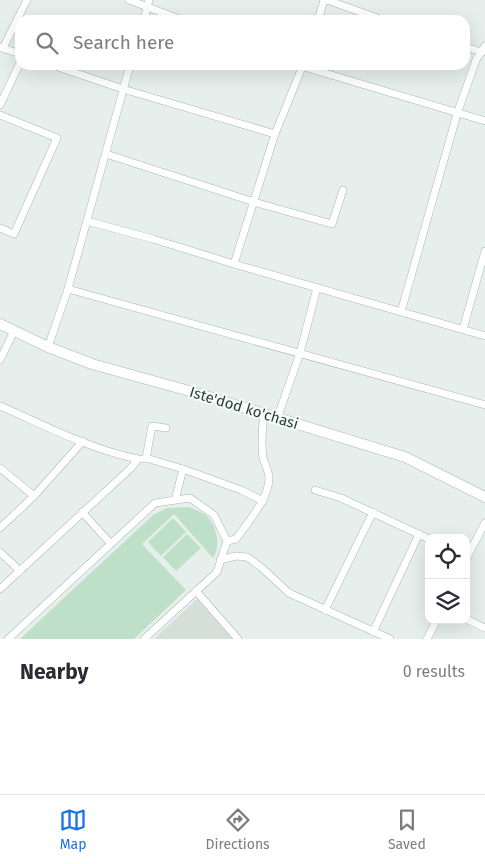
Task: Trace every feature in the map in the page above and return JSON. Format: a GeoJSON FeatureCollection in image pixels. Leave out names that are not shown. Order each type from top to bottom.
{"type":"FeatureCollection","features":[{"type":"Feature","properties":{"kind":"street"},"geometry":{"type":"LineString","coordinates":[[19,15],[27,0]]}},
{"type":"Feature","properties":{"kind":"street"},"geometry":{"type":"LineString","coordinates":[[130,0],[148,3],[172,15]]}},
{"type":"Feature","properties":{"kind":"street"},"geometry":{"type":"LineString","coordinates":[[320,15],[326,0],[369,15]]}},
{"type":"Feature","properties":{"kind":"street"},"geometry":{"type":"LineString","coordinates":[[15,22],[1,47],[15,52]]}},
{"type":"Feature","properties":{"kind":"street"},"geometry":{"type":"LineString","coordinates":[[401,312],[457,114],[476,60],[483,49],[470,48]]}},
{"type":"Feature","properties":{"kind":"street"},"geometry":{"type":"LineString","coordinates":[[0,105],[16,70]]}},
{"type":"Feature","properties":{"kind":"street"},"geometry":{"type":"LineString","coordinates":[[67,70],[123,89],[275,134]]}},
{"type":"Feature","properties":{"kind":"street"},"geometry":{"type":"LineString","coordinates":[[48,347],[68,289],[129,70]]}},
{"type":"Feature","properties":{"kind":"street"},"geometry":{"type":"LineString","coordinates":[[234,264],[275,134],[299,70]]}},
{"type":"Feature","properties":{"kind":"street"},"geometry":{"type":"LineString","coordinates":[[314,70],[485,122]]}},
{"type":"Feature","properties":{"kind":"street"},"geometry":{"type":"LineString","coordinates":[[0,115],[57,138],[14,234],[0,228]]}},
{"type":"Feature","properties":{"kind":"street"},"geometry":{"type":"LineString","coordinates":[[106,154],[254,202],[332,224],[343,190]]}},
{"type":"Feature","properties":{"kind":"street"},"geometry":{"type":"LineString","coordinates":[[87,221],[485,336]]}},
{"type":"Feature","properties":{"kind":"street"},"geometry":{"type":"LineString","coordinates":[[463,329],[485,251]]}},
{"type":"Feature","properties":{"kind":"street"},"geometry":{"type":"LineString","coordinates":[[277,419],[300,353],[317,288]]}},
{"type":"Feature","properties":{"kind":"street"},"geometry":{"type":"LineString","coordinates":[[68,289],[485,405]]}},
{"type":"Feature","properties":{"kind":"street","name":"Iste'dod ko'chasi"},"geometry":{"type":"LineString","coordinates":[[0,324],[48,347],[92,364],[193,392],[405,457],[485,497]]}},
{"type":"Feature","properties":{"kind":"street"},"geometry":{"type":"LineString","coordinates":[[0,360],[14,331]]}},
{"type":"Feature","properties":{"kind":"street"},"geometry":{"type":"LineString","coordinates":[[0,406],[82,441],[138,460]]}},
{"type":"Feature","properties":{"kind":"street"},"geometry":{"type":"LineString","coordinates":[[226,541],[236,539],[262,501],[269,477],[261,434],[264,414]]}},
{"type":"Feature","properties":{"kind":"street"},"geometry":{"type":"LineString","coordinates":[[146,458],[152,426],[166,428]]}},
{"type":"Feature","properties":{"kind":"street"},"geometry":{"type":"LineString","coordinates":[[0,528],[34,496],[82,441]]}},
{"type":"Feature","properties":{"kind":"street"},"geometry":{"type":"LineString","coordinates":[[0,589],[138,460],[146,458],[183,469],[241,490],[262,501]]}},
{"type":"Feature","properties":{"kind":"street"},"geometry":{"type":"LineString","coordinates":[[0,468],[34,496]]}},
{"type":"Feature","properties":{"kind":"street"},"geometry":{"type":"LineString","coordinates":[[175,500],[183,469]]}},
{"type":"Feature","properties":{"kind":"street"},"geometry":{"type":"LineString","coordinates":[[315,490],[341,498],[425,537]]}},
{"type":"Feature","properties":{"kind":"street"},"geometry":{"type":"LineString","coordinates":[[8,639],[155,503],[190,498],[214,515],[226,541],[217,572],[144,639]]}},
{"type":"Feature","properties":{"kind":"street"},"geometry":{"type":"LineString","coordinates":[[82,512],[111,544]]}},
{"type":"Feature","properties":{"kind":"street"},"geometry":{"type":"LineString","coordinates":[[325,610],[373,512]]}},
{"type":"Feature","properties":{"kind":"street"},"geometry":{"type":"LineString","coordinates":[[470,551],[485,523]]}},
{"type":"Feature","properties":{"kind":"street"},"geometry":{"type":"LineString","coordinates":[[373,632],[419,534]]}},
{"type":"Feature","properties":{"kind":"street"},"geometry":{"type":"LineString","coordinates":[[0,552],[20,571]]}},
{"type":"Feature","properties":{"kind":"street"},"geometry":{"type":"LineString","coordinates":[[220,560],[236,556],[247,557],[289,593],[390,639]]}},
{"type":"Feature","properties":{"kind":"street"},"geometry":{"type":"LineString","coordinates":[[196,591],[238,639]]}},
{"type":"Feature","properties":{"kind":"street"},"geometry":{"type":"LineString","coordinates":[[470,621],[485,628]]}},
{"type":"Feature","properties":{"kind":"street"},"geometry":{"type":"LineString","coordinates":[[428,639],[435,624]]}},
{"type":"Feature","properties":{"kind":"shaded area"},"geometry":{"type":"Polygon","coordinates":[[[197,599],[233,639],[154,639],[197,599]]]}},
{"type":"Feature","properties":{"kind":"green space"},"geometry":{"type":"Polygon","coordinates":[[[189,507],[204,514],[212,522],[217,540],[216,553],[213,558],[174,514],[142,544],[186,590],[134,639],[20,639],[153,515],[167,508],[189,507]]]}},
{"type":"Feature","properties":{"kind":"green space"},"geometry":{"type":"Polygon","coordinates":[[[173,518],[186,532],[161,556],[148,542],[173,518]]]}},
{"type":"Feature","properties":{"kind":"green space"},"geometry":{"type":"Polygon","coordinates":[[[187,534],[201,548],[176,571],[163,557],[187,534]]]}}]}
